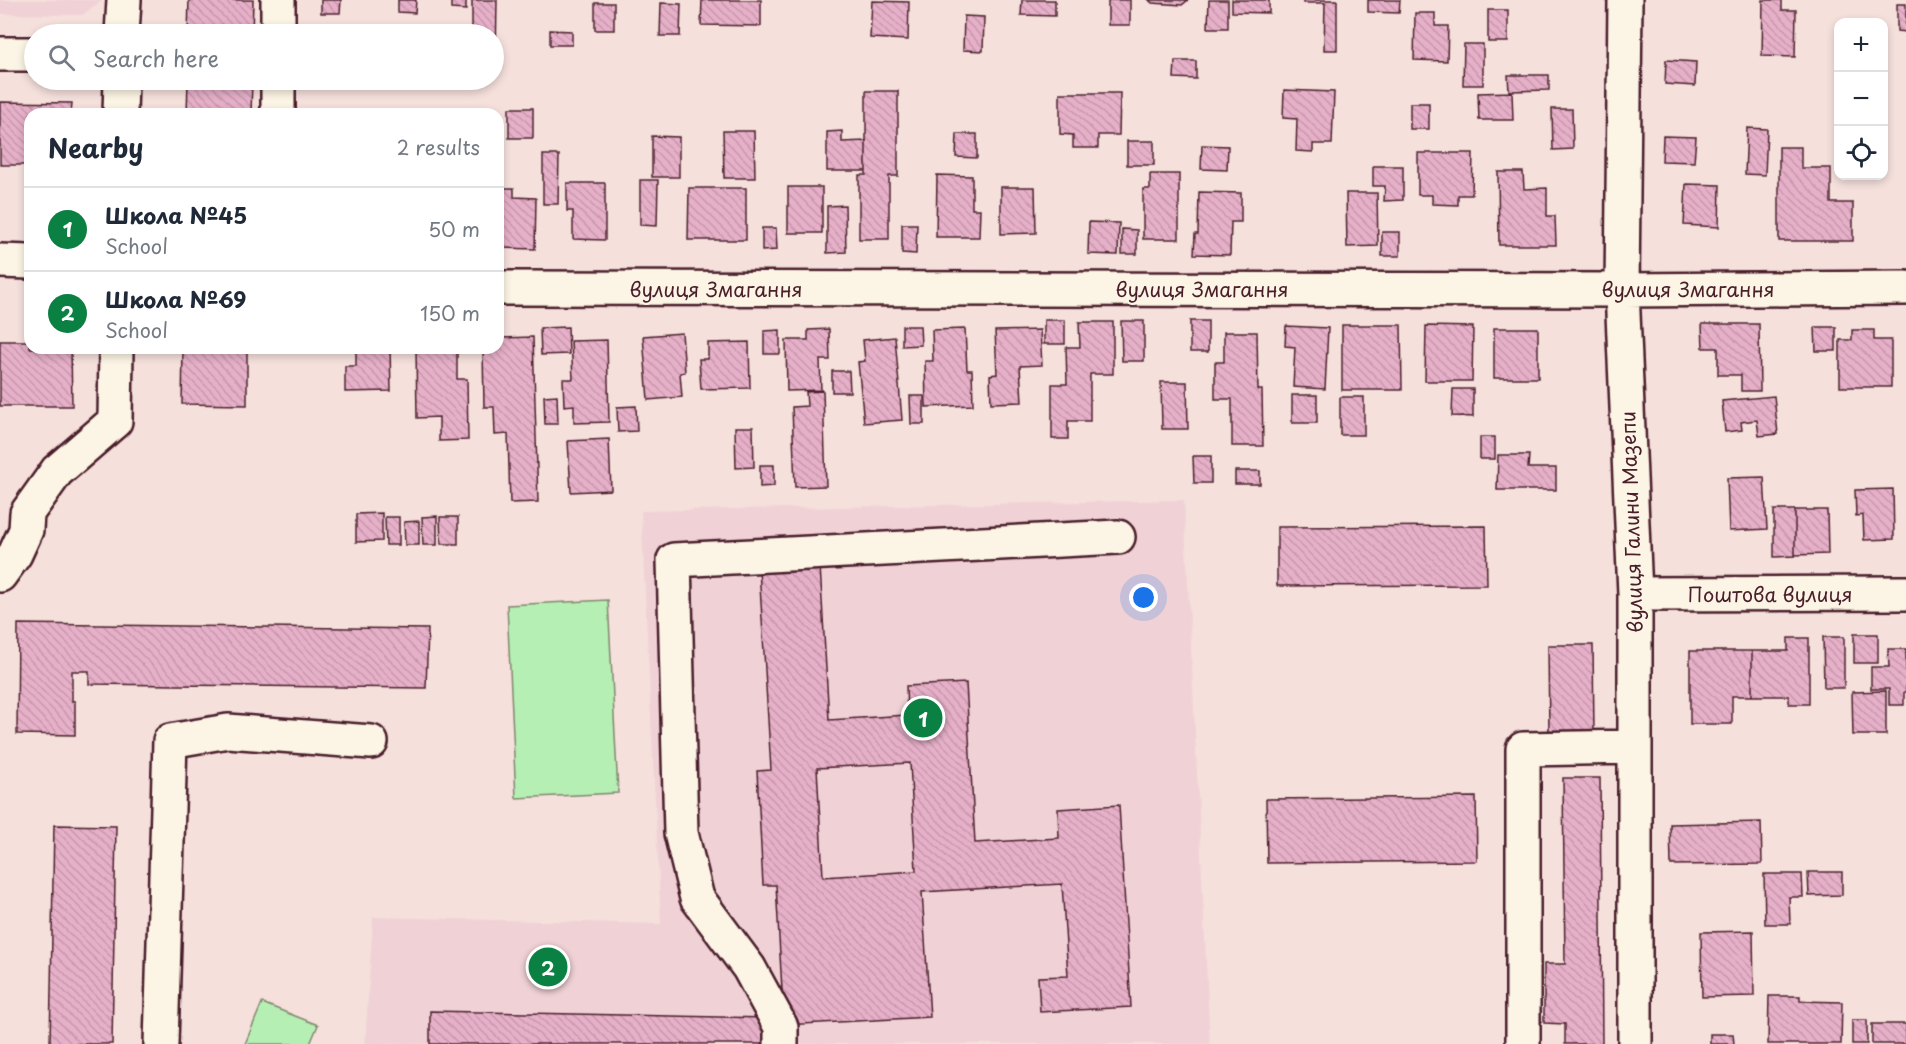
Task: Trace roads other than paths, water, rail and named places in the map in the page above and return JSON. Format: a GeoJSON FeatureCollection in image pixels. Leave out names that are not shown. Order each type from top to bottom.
{"type":"FeatureCollection","features":[{"type":"Feature","properties":{"kind":"street"},"geometry":{"type":"LineString","coordinates":[[123,24],[124,0]]}},
{"type":"Feature","properties":{"kind":"street"},"geometry":{"type":"LineString","coordinates":[[278,0],[278,24]]}},
{"type":"Feature","properties":{"kind":"street","name":"вулиця Галини Мазепи"},"geometry":{"type":"LineString","coordinates":[[1625,0],[1622,290],[1635,594],[1635,1044]]}},
{"type":"Feature","properties":{"kind":"street"},"geometry":{"type":"LineString","coordinates":[[0,54],[24,54]]}},
{"type":"Feature","properties":{"kind":"street"},"geometry":{"type":"LineString","coordinates":[[120,108],[121,90]]}},
{"type":"Feature","properties":{"kind":"street"},"geometry":{"type":"LineString","coordinates":[[278,90],[278,108]]}},
{"type":"Feature","properties":{"kind":"street"},"geometry":{"type":"LineString","coordinates":[[0,261],[24,262]]}},
{"type":"Feature","properties":{"kind":"street","name":"вулиця Змагання"},"geometry":{"type":"LineString","coordinates":[[504,288],[1622,290],[1906,288]]}},
{"type":"Feature","properties":{"kind":"street"},"geometry":{"type":"LineString","coordinates":[[0,575],[15,554],[26,530],[27,513],[57,471],[115,421],[116,354]]}},
{"type":"Feature","properties":{"kind":"street"},"geometry":{"type":"LineString","coordinates":[[781,1044],[781,1027],[749,968],[697,898],[681,833],[674,560],[1118,537]]}},
{"type":"Feature","properties":{"kind":"street","name":"Поштова вулиця"},"geometry":{"type":"LineString","coordinates":[[1635,594],[1906,593]]}},
{"type":"Feature","properties":{"kind":"street"},"geometry":{"type":"LineString","coordinates":[[161,1044],[170,741],[228,731],[371,742]]}},
{"type":"Feature","properties":{"kind":"street"},"geometry":{"type":"LineString","coordinates":[[1523,1044],[1523,749],[1635,747]]}},
{"type":"Feature","properties":{"kind":"place","name":"Школа №45"},"geometry":{"type":"Point","coordinates":[923,718]}},
{"type":"Feature","properties":{"kind":"place","name":"Школа №69"},"geometry":{"type":"Point","coordinates":[548,967]}}]}
